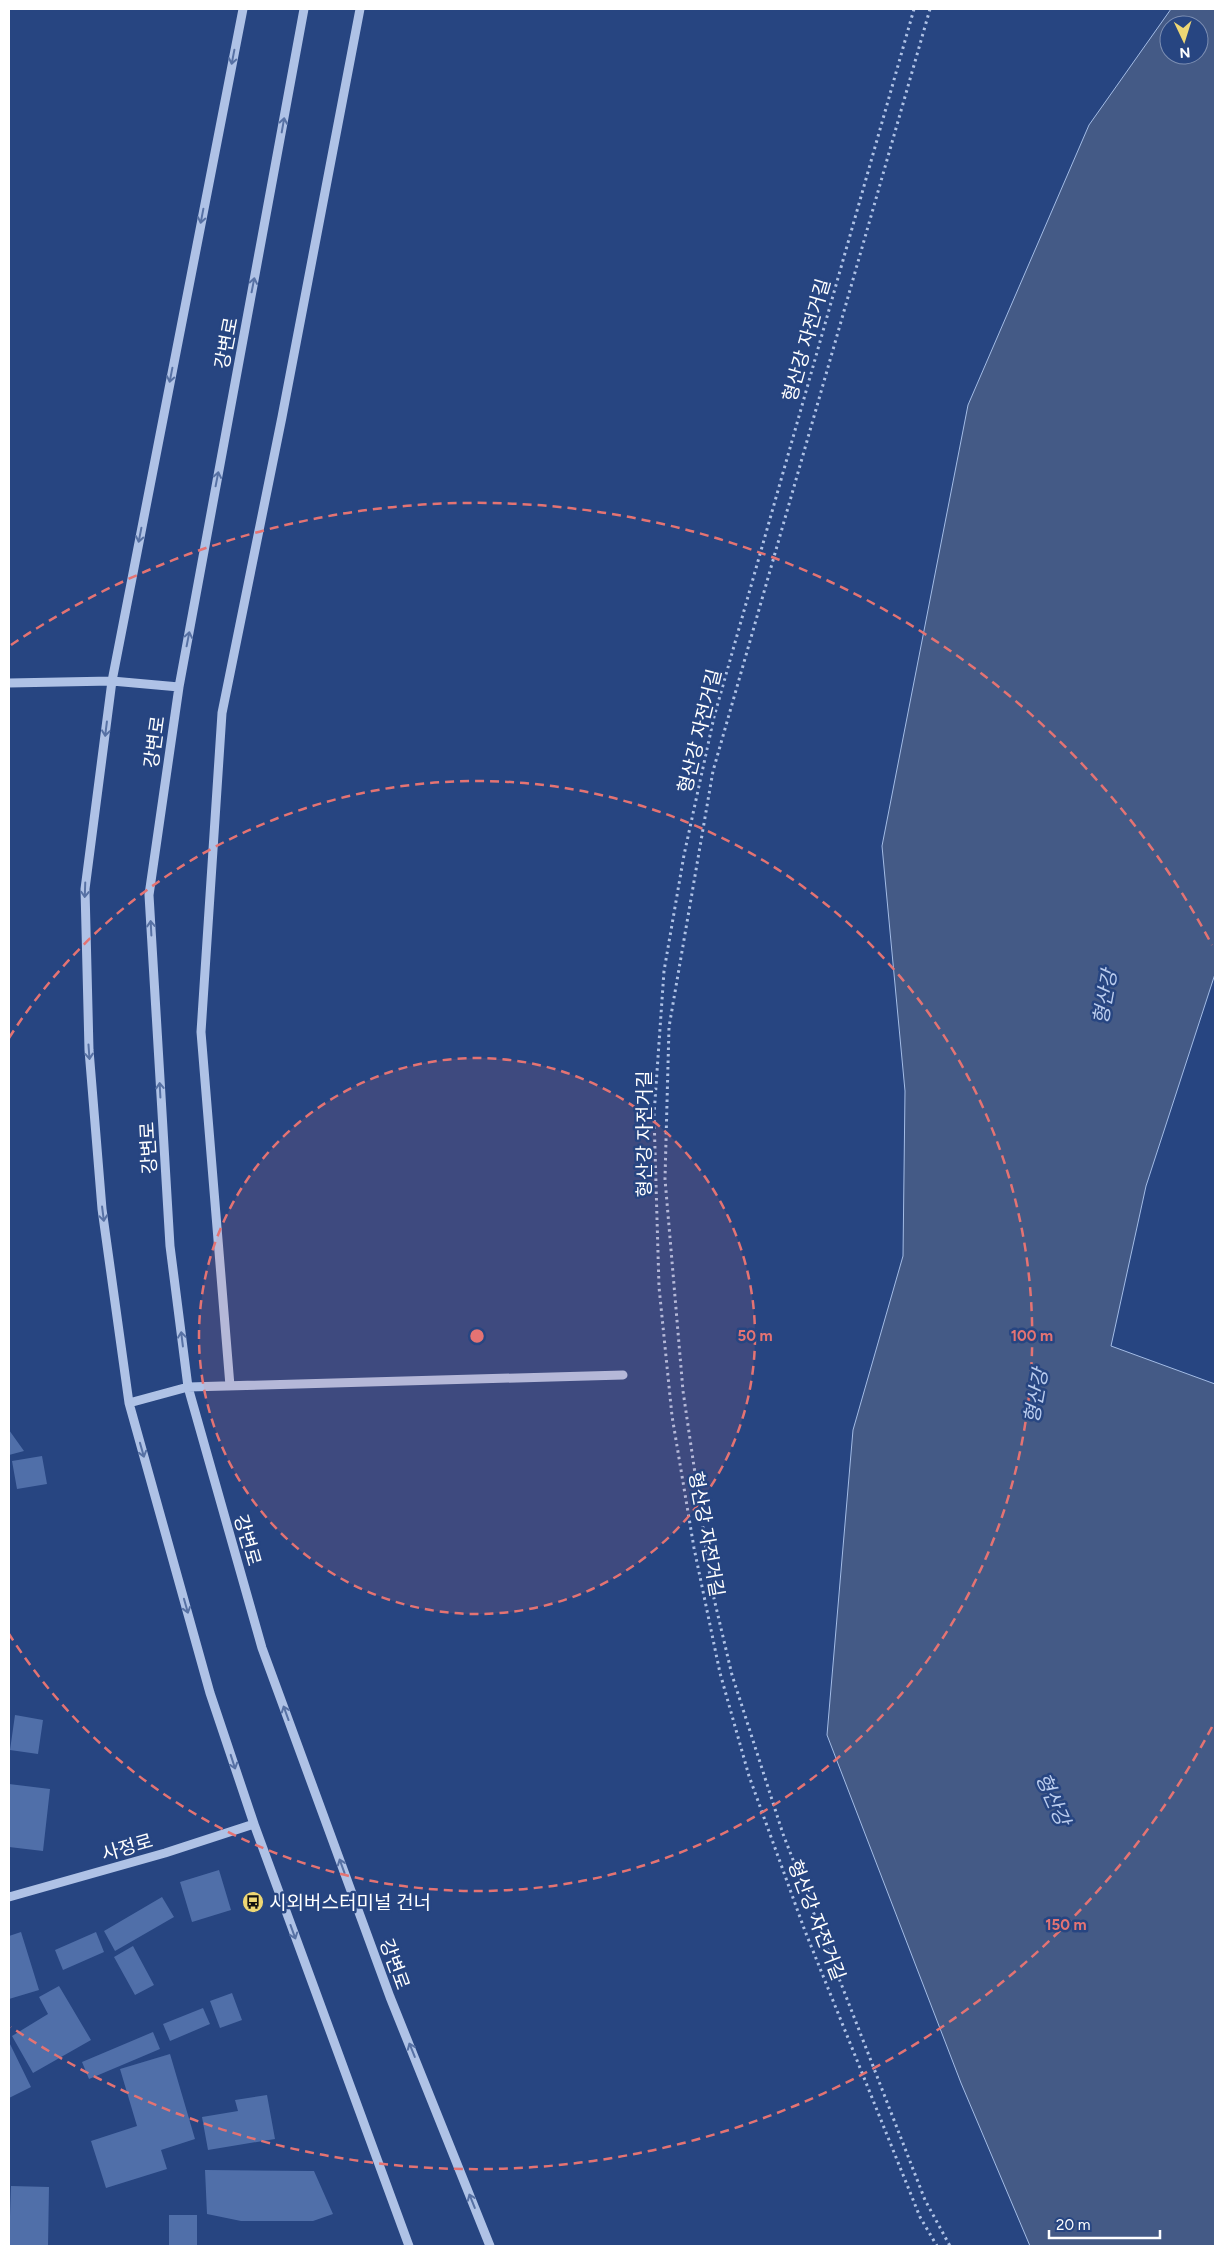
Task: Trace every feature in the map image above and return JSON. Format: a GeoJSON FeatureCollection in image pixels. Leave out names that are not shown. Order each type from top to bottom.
{"type":"FeatureCollection","features":[{"type":"Feature","properties":{"kind":"street"},"geometry":{"type":"LineString","coordinates":[[243,9],[112,681],[85,889],[88,1050],[102,1209],[129,1403],[210,1693],[254,1824],[409,2246]]}},
{"type":"Feature","properties":{"kind":"street","name":"강변로"},"geometry":{"type":"LineString","coordinates":[[304,9],[179,687],[149,895],[170,1246],[188,1387],[262,1648],[390,1997],[490,2246]]}},
{"type":"Feature","properties":{"kind":"street"},"geometry":{"type":"LineString","coordinates":[[230,1386],[201,1032],[222,713],[282,417],[360,9]]}},
{"type":"Feature","properties":{"kind":"street"},"geometry":{"type":"LineString","coordinates":[[9,683],[112,681],[179,687]]}},
{"type":"Feature","properties":{"kind":"street"},"geometry":{"type":"LineString","coordinates":[[129,1403],[188,1387],[623,1375]]}},
{"type":"Feature","properties":{"kind":"street","name":"사정로"},"geometry":{"type":"LineString","coordinates":[[9,1897],[165,1853],[254,1824]]}},
{"type":"Feature","properties":{"kind":"path","name":"형산강 자전거길"},"geometry":{"type":"LineString","coordinates":[[914,9],[714,717],[684,855],[664,971],[654,1115],[659,1287],[672,1416],[694,1548],[720,1673],[749,1776],[805,1931],[920,2217],[937,2246]]}},
{"type":"Feature","properties":{"kind":"path"},"geometry":{"type":"LineString","coordinates":[[930,9],[713,771],[669,1027],[665,1179],[683,1391],[712,1590],[732,1675],[786,1843],[925,2200],[950,2246]]}},
{"type":"Feature","properties":{"kind":"water","name":"형산강"},"geometry":{"type":"Polygon","coordinates":[[[1171,9],[1215,9],[1215,974],[1146,1186],[1111,1346],[1215,1384],[1215,2246],[1030,2246],[961,2083],[827,1735],[853,1430],[903,1256],[905,1091],[882,846],[968,405],[1089,125],[1159,26],[1159,65],[1209,65],[1209,15],[1167,15],[1171,9]]]}},
{"type":"Feature","properties":{"kind":"building"},"geometry":{"type":"Polygon","coordinates":[[[9,1430],[24,1451],[9,1455],[9,1430]]]}},
{"type":"Feature","properties":{"kind":"building"},"geometry":{"type":"Polygon","coordinates":[[[42,1456],[47,1484],[17,1489],[12,1461],[42,1456]]]}},
{"type":"Feature","properties":{"kind":"building"},"geometry":{"type":"Polygon","coordinates":[[[15,1715],[43,1720],[38,1754],[10,1750],[15,1715]]]}},
{"type":"Feature","properties":{"kind":"building"},"geometry":{"type":"Polygon","coordinates":[[[9,1784],[50,1789],[43,1851],[9,1847],[9,1784]]]}},
{"type":"Feature","properties":{"kind":"building"},"geometry":{"type":"Polygon","coordinates":[[[219,1870],[231,1910],[192,1922],[180,1882],[219,1870]]]}},
{"type":"Feature","properties":{"kind":"building"},"geometry":{"type":"Polygon","coordinates":[[[162,1897],[174,1917],[115,1951],[104,1931],[162,1897]]]}},
{"type":"Feature","properties":{"kind":"building"},"geometry":{"type":"Polygon","coordinates":[[[21,1932],[39,1990],[9,1999],[9,1936],[21,1932]]]}},
{"type":"Feature","properties":{"kind":"building"},"geometry":{"type":"Polygon","coordinates":[[[96,1932],[104,1952],[63,1970],[55,1950],[96,1932]]]}},
{"type":"Feature","properties":{"kind":"building"},"geometry":{"type":"Polygon","coordinates":[[[133,1946],[154,1985],[135,1995],[114,1957],[133,1946]]]}},
{"type":"Feature","properties":{"kind":"building"},"geometry":{"type":"Polygon","coordinates":[[[59,1986],[91,2040],[33,2073],[12,2036],[48,2014],[39,1997],[59,1986]]]}},
{"type":"Feature","properties":{"kind":"building"},"geometry":{"type":"Polygon","coordinates":[[[232,1993],[242,2020],[220,2028],[210,2001],[232,1993]]]}},
{"type":"Feature","properties":{"kind":"building"},"geometry":{"type":"Polygon","coordinates":[[[203,2008],[210,2024],[170,2041],[163,2024],[203,2008]]]}},
{"type":"Feature","properties":{"kind":"building"},"geometry":{"type":"Polygon","coordinates":[[[153,2032],[160,2049],[89,2079],[82,2062],[153,2032]]]}},
{"type":"Feature","properties":{"kind":"building"},"geometry":{"type":"Polygon","coordinates":[[[9,2042],[31,2087],[9,2098],[9,2042]]]}},
{"type":"Feature","properties":{"kind":"building"},"geometry":{"type":"Polygon","coordinates":[[[170,2054],[195,2139],[161,2150],[167,2169],[106,2188],[91,2141],[137,2126],[120,2069],[170,2054]]]}},
{"type":"Feature","properties":{"kind":"building"},"geometry":{"type":"Polygon","coordinates":[[[267,2095],[275,2139],[208,2150],[202,2117],[238,2111],[235,2100],[267,2095]]]}},
{"type":"Feature","properties":{"kind":"building"},"geometry":{"type":"Polygon","coordinates":[[[205,2170],[314,2171],[333,2214],[313,2221],[241,2221],[207,2214],[205,2170]]]}},
{"type":"Feature","properties":{"kind":"building"},"geometry":{"type":"Polygon","coordinates":[[[11,2186],[49,2187],[48,2246],[9,2246],[11,2186]]]}},
{"type":"Feature","properties":{"kind":"building"},"geometry":{"type":"Polygon","coordinates":[[[169,2215],[197,2215],[197,2246],[169,2246],[169,2215]]]}},
{"type":"Feature","properties":{"kind":"place","name":"시외버스터미널 건너"},"geometry":{"type":"Point","coordinates":[253,1902]}}]}
